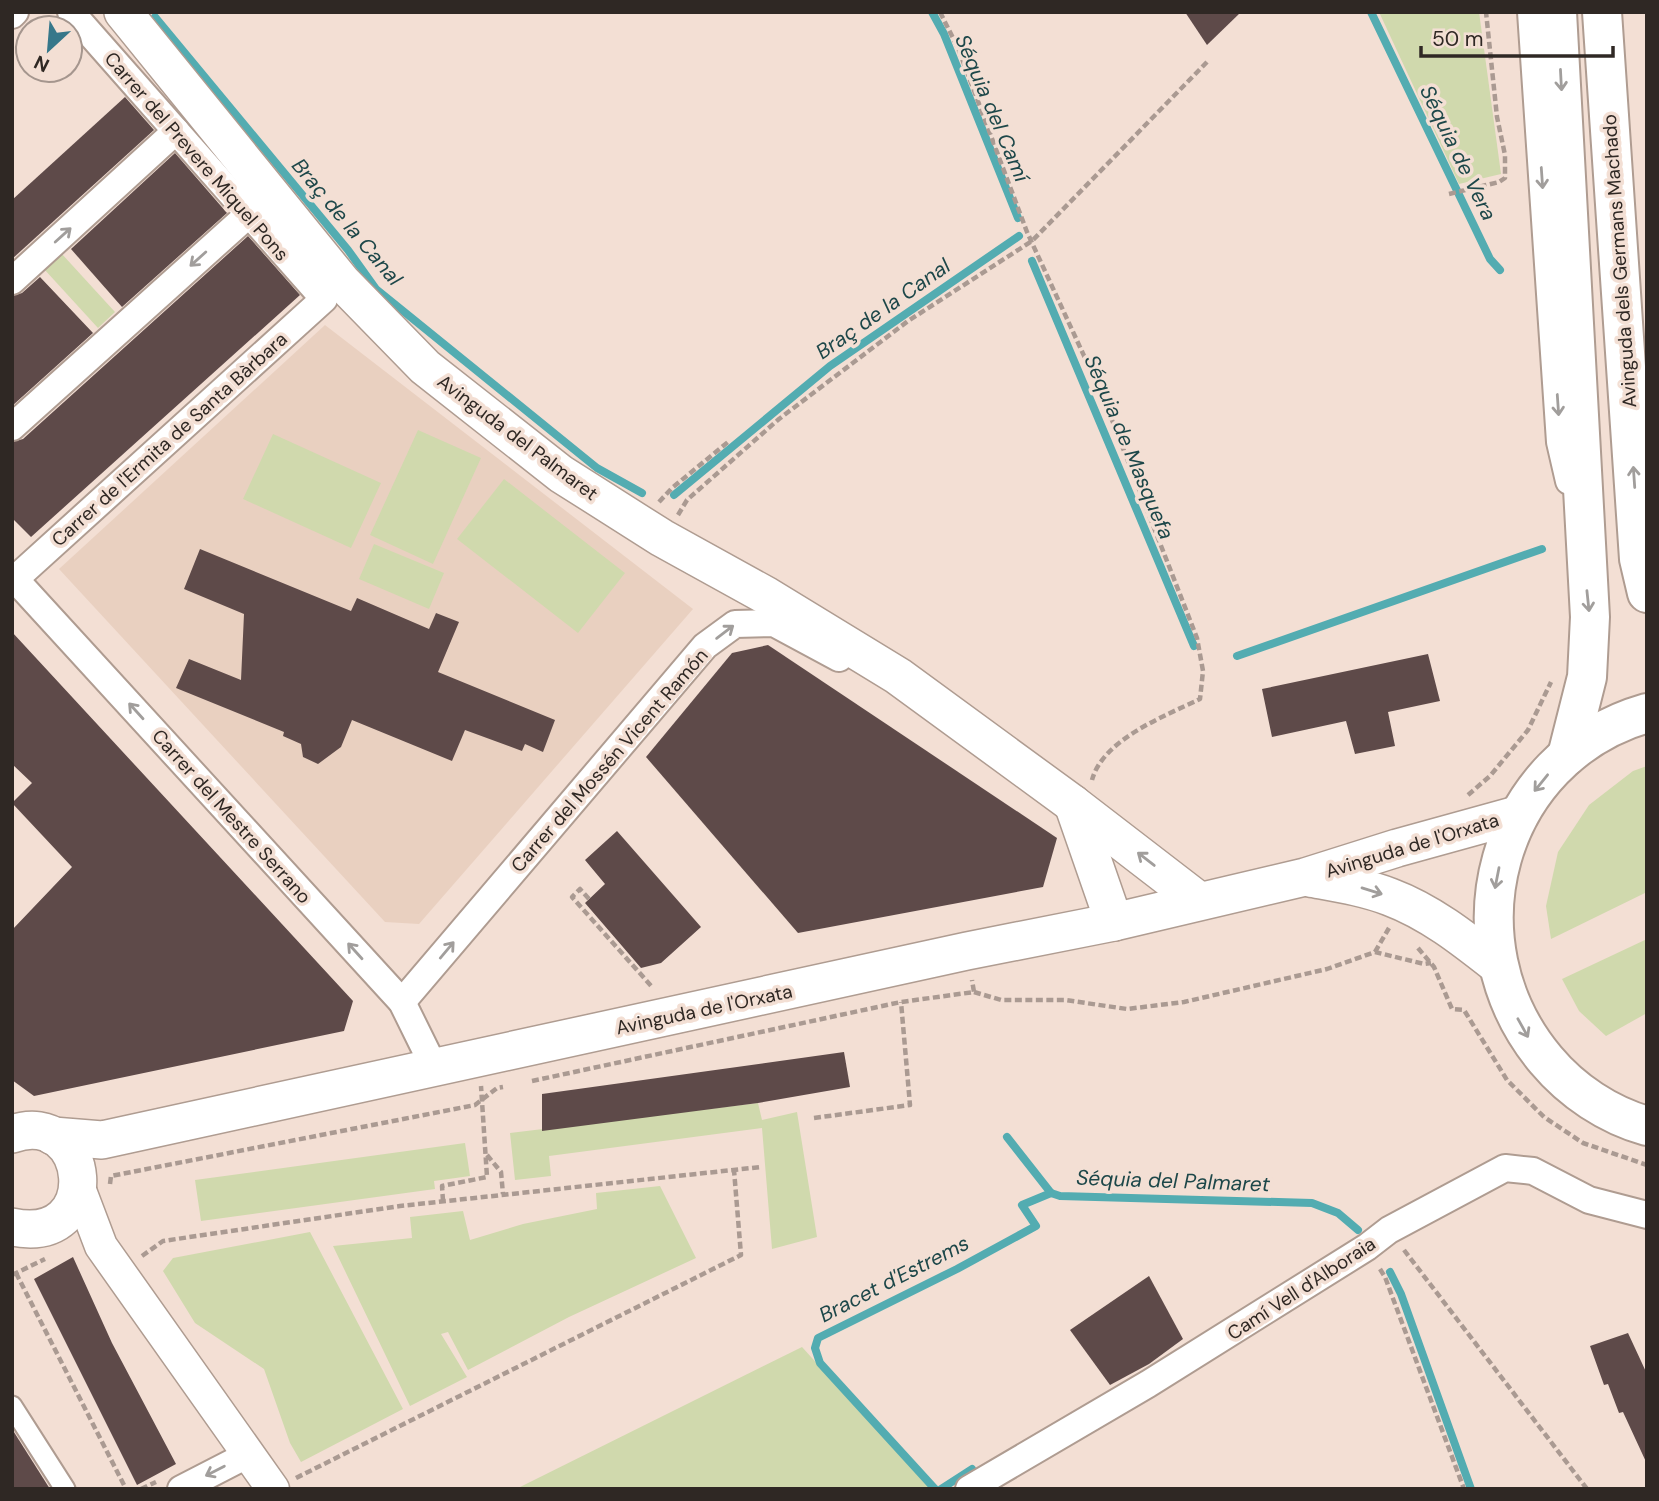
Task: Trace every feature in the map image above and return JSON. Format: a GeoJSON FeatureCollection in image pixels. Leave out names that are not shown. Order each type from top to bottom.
{"type":"FeatureCollection","features":[{"type":"Feature","properties":{"kind":"main road","name":"Avinguda del Palmaret"},"geometry":{"type":"LineString","coordinates":[[123,12],[342,282],[425,367],[561,474],[673,544],[767,596],[898,676],[1073,804],[1199,901]]}},
{"type":"Feature","properties":{"kind":"main road"},"geometry":{"type":"LineString","coordinates":[[1557,12],[1590,617],[1587,677],[1567,756]]}},
{"type":"Feature","properties":{"kind":"main road","name":"Avinguda dels Germans Machado"},"geometry":{"type":"LineString","coordinates":[[1602,12],[1639,559],[1647,593]]}},
{"type":"Feature","properties":{"kind":"main road"},"geometry":{"type":"LineString","coordinates":[[1647,713],[1597,734],[1567,756],[1541,782],[1520,814],[1500,862],[1495,887],[1493,939],[1497,965],[1510,1005],[1531,1042],[1558,1075],[1592,1101],[1630,1121],[1647,1126]]}},
{"type":"Feature","properties":{"kind":"main road"},"geometry":{"type":"LineString","coordinates":[[1073,804],[1114,922]]}},
{"type":"Feature","properties":{"kind":"main road","name":"Avinguda de l'Orxata"},"geometry":{"type":"LineString","coordinates":[[12,1133],[38,1130],[53,1136],[102,1140],[967,951],[1114,922],[1305,877],[1396,848],[1520,814]]}},
{"type":"Feature","properties":{"kind":"main road","name":"Avinguda de l'Orxata"},"geometry":{"type":"LineString","coordinates":[[1305,877],[1392,897],[1451,929],[1497,965]]}},
{"type":"Feature","properties":{"kind":"main road"},"geometry":{"type":"LineString","coordinates":[[53,1136],[65,1145],[89,1182]]}},
{"type":"Feature","properties":{"kind":"main road"},"geometry":{"type":"LineString","coordinates":[[35,1237],[68,1212],[89,1182],[102,1140]]}},
{"type":"Feature","properties":{"kind":"street","name":"Carrer del Prevere Miquel Pons"},"geometry":{"type":"LineString","coordinates":[[71,12],[324,299]]}},
{"type":"Feature","properties":{"kind":"street"},"geometry":{"type":"LineString","coordinates":[[1531,12],[1560,442],[1587,561]]}},
{"type":"Feature","properties":{"kind":"street"},"geometry":{"type":"LineString","coordinates":[[12,281],[176,131]]}},
{"type":"Feature","properties":{"kind":"street"},"geometry":{"type":"LineString","coordinates":[[12,427],[249,214]]}},
{"type":"Feature","properties":{"kind":"street","name":"Carrer de l'Ermita de Santa Bàrbara"},"geometry":{"type":"LineString","coordinates":[[13,577],[324,299]]}},
{"type":"Feature","properties":{"kind":"street","name":"Carrer del Mestre Serrano"},"geometry":{"type":"LineString","coordinates":[[13,577],[402,1002],[434,1067]]}},
{"type":"Feature","properties":{"kind":"street","name":"Carrer del Mossén Vicent Ramón"},"geometry":{"type":"LineString","coordinates":[[402,1002],[705,646],[735,624],[774,624],[831,656],[898,676]]}},
{"type":"Feature","properties":{"kind":"street","name":"Camí Vell d'Alboraia"},"geometry":{"type":"LineString","coordinates":[[969,1489],[1148,1384],[1367,1247],[1389,1230],[1505,1168],[1533,1171],[1589,1200],[1647,1215]]}},
{"type":"Feature","properties":{"kind":"street"},"geometry":{"type":"LineString","coordinates":[[89,1182],[101,1246],[249,1454],[282,1485]]}},
{"type":"Feature","properties":{"kind":"street"},"geometry":{"type":"LineString","coordinates":[[35,1237],[101,1246]]}},
{"type":"Feature","properties":{"kind":"street"},"geometry":{"type":"LineString","coordinates":[[12,1406],[65,1489]]}},
{"type":"Feature","properties":{"kind":"street"},"geometry":{"type":"LineString","coordinates":[[181,1489],[249,1454]]}},
{"type":"Feature","properties":{"kind":"path"},"geometry":{"type":"LineString","coordinates":[[940,12],[958,48],[1032,242],[1103,397],[1197,638],[1203,671],[1200,699],[1139,730],[1110,750],[1095,769],[1088,796],[1073,804]]}},
{"type":"Feature","properties":{"kind":"path"},"geometry":{"type":"LineString","coordinates":[[1449,194],[1499,182],[1505,178],[1505,155],[1497,117],[1486,12]]}},
{"type":"Feature","properties":{"kind":"path"},"geometry":{"type":"LineString","coordinates":[[673,544],[677,517],[687,500],[779,419],[908,321],[1032,242],[1207,62]]}},
{"type":"Feature","properties":{"kind":"path"},"geometry":{"type":"LineString","coordinates":[[640,524],[672,488],[728,442]]}},
{"type":"Feature","properties":{"kind":"path"},"geometry":{"type":"LineString","coordinates":[[589,899],[580,889],[572,897],[636,968]]}},
{"type":"Feature","properties":{"kind":"path"},"geometry":{"type":"LineString","coordinates":[[1374,952],[1389,927],[1396,929]]}},
{"type":"Feature","properties":{"kind":"path"},"geometry":{"type":"LineString","coordinates":[[967,951],[974,992]]}},
{"type":"Feature","properties":{"kind":"path"},"geometry":{"type":"LineString","coordinates":[[524,1082],[901,1002],[974,992],[1000,1000],[1065,1000],[1127,1009],[1184,1002],[1327,969],[1374,952],[1424,964],[1431,962]]}},
{"type":"Feature","properties":{"kind":"path"},"geometry":{"type":"LineString","coordinates":[[814,1118],[910,1105],[901,1002]]}},
{"type":"Feature","properties":{"kind":"path"},"geometry":{"type":"LineString","coordinates":[[443,1201],[442,1186],[487,1177],[479,1058]]}},
{"type":"Feature","properties":{"kind":"path"},"geometry":{"type":"LineString","coordinates":[[89,1182],[475,1105],[497,1088],[511,1085]]}},
{"type":"Feature","properties":{"kind":"path"},"geometry":{"type":"LineString","coordinates":[[486,1153],[501,1172],[503,1194]]}},
{"type":"Feature","properties":{"kind":"path"},"geometry":{"type":"LineString","coordinates":[[120,1271],[163,1241],[443,1201],[761,1167]]}},
{"type":"Feature","properties":{"kind":"path"},"geometry":{"type":"LineString","coordinates":[[282,1485],[741,1255],[734,1170]]}},
{"type":"Feature","properties":{"kind":"path"},"geometry":{"type":"LineString","coordinates":[[1389,1230],[1587,1489]]}},
{"type":"Feature","properties":{"kind":"path"},"geometry":{"type":"LineString","coordinates":[[35,1237],[14,1274],[126,1489]]}},
{"type":"Feature","properties":{"kind":"path"},"geometry":{"type":"LineString","coordinates":[[1367,1247],[1385,1277],[1464,1489]]}},
{"type":"Feature","properties":{"kind":"shaded area"},"geometry":{"type":"Polygon","coordinates":[[[325,325],[693,609],[419,924],[385,922],[59,569],[325,325]]]}},
{"type":"Feature","properties":{"kind":"green space"},"geometry":{"type":"Polygon","coordinates":[[[1379,12],[1479,12],[1501,174],[1459,184],[1379,12]]]}},
{"type":"Feature","properties":{"kind":"green space"},"geometry":{"type":"Polygon","coordinates":[[[61,253],[115,312],[98,328],[44,269],[61,253]]]}},
{"type":"Feature","properties":{"kind":"green space"},"geometry":{"type":"Polygon","coordinates":[[[418,430],[481,458],[433,564],[370,535],[418,430]]]}},
{"type":"Feature","properties":{"kind":"green space"},"geometry":{"type":"Polygon","coordinates":[[[273,434],[381,483],[351,548],[243,499],[273,434]]]}},
{"type":"Feature","properties":{"kind":"green space"},"geometry":{"type":"Polygon","coordinates":[[[504,479],[625,573],[578,633],[457,539],[504,479]]]}},
{"type":"Feature","properties":{"kind":"green space"},"geometry":{"type":"Polygon","coordinates":[[[374,544],[444,573],[429,609],[359,579],[374,544]]]}},
{"type":"Feature","properties":{"kind":"green space"},"geometry":{"type":"Polygon","coordinates":[[[1647,766],[1647,892],[1551,939],[1546,906],[1558,852],[1589,805],[1633,771],[1647,766]]]}},
{"type":"Feature","properties":{"kind":"green space"},"geometry":{"type":"Polygon","coordinates":[[[1647,939],[1647,1013],[1606,1036],[1579,1011],[1562,979],[1647,939]]]}},
{"type":"Feature","properties":{"kind":"green space"},"geometry":{"type":"Polygon","coordinates":[[[758,1103],[762,1120],[797,1112],[817,1237],[772,1249],[762,1128],[549,1156],[551,1176],[515,1180],[510,1133],[758,1103]]]}},
{"type":"Feature","properties":{"kind":"green space"},"geometry":{"type":"Polygon","coordinates":[[[465,1143],[470,1176],[434,1181],[435,1189],[201,1221],[195,1180],[465,1143]]]}},
{"type":"Feature","properties":{"kind":"green space"},"geometry":{"type":"Polygon","coordinates":[[[660,1186],[696,1258],[569,1317],[468,1370],[448,1332],[441,1334],[467,1377],[410,1406],[333,1246],[412,1238],[410,1217],[463,1211],[470,1240],[523,1224],[597,1209],[596,1193],[660,1186]]]}},
{"type":"Feature","properties":{"kind":"green space"},"geometry":{"type":"Polygon","coordinates":[[[310,1232],[403,1409],[301,1462],[290,1443],[264,1369],[195,1323],[163,1271],[173,1258],[310,1232]]]}},
{"type":"Feature","properties":{"kind":"green space"},"geometry":{"type":"Polygon","coordinates":[[[802,1347],[931,1489],[516,1489],[802,1347]]]}},
{"type":"Feature","properties":{"kind":"building"},"geometry":{"type":"Polygon","coordinates":[[[1185,12],[1241,12],[1207,45],[1185,12]]]}},
{"type":"Feature","properties":{"kind":"building"},"geometry":{"type":"Polygon","coordinates":[[[125,97],[154,130],[12,259],[12,200],[125,97]]]}},
{"type":"Feature","properties":{"kind":"building"},"geometry":{"type":"Polygon","coordinates":[[[175,153],[227,213],[122,307],[71,249],[175,153]]]}},
{"type":"Feature","properties":{"kind":"building"},"geometry":{"type":"Polygon","coordinates":[[[248,236],[300,295],[31,537],[12,518],[12,442],[23,439],[248,236]]]}},
{"type":"Feature","properties":{"kind":"building"},"geometry":{"type":"Polygon","coordinates":[[[40,277],[93,333],[12,406],[12,296],[22,293],[40,277]]]}},
{"type":"Feature","properties":{"kind":"building"},"geometry":{"type":"Polygon","coordinates":[[[200,549],[351,611],[357,598],[429,629],[436,613],[459,622],[438,672],[555,720],[543,752],[525,744],[522,751],[465,730],[452,761],[352,720],[341,747],[318,764],[303,757],[301,744],[283,736],[284,732],[176,688],[189,659],[241,680],[244,614],[184,589],[200,549]]]}},
{"type":"Feature","properties":{"kind":"building"},"geometry":{"type":"Polygon","coordinates":[[[12,632],[353,1001],[344,1031],[34,1096],[12,1080],[12,930],[72,867],[12,803],[32,783],[12,764],[12,632]]]}},
{"type":"Feature","properties":{"kind":"building"},"geometry":{"type":"Polygon","coordinates":[[[768,645],[1057,838],[1043,887],[798,933],[646,757],[732,653],[768,645]]]}},
{"type":"Feature","properties":{"kind":"building"},"geometry":{"type":"Polygon","coordinates":[[[1428,654],[1440,701],[1388,712],[1395,746],[1355,754],[1346,721],[1272,737],[1262,689],[1428,654]]]}},
{"type":"Feature","properties":{"kind":"building"},"geometry":{"type":"Polygon","coordinates":[[[617,831],[701,927],[661,963],[641,968],[585,903],[605,884],[585,860],[617,831]]]}},
{"type":"Feature","properties":{"kind":"building"},"geometry":{"type":"Polygon","coordinates":[[[844,1052],[850,1087],[758,1103],[542,1131],[542,1094],[844,1052]]]}},
{"type":"Feature","properties":{"kind":"building"},"geometry":{"type":"Polygon","coordinates":[[[73,1257],[112,1343],[176,1464],[137,1485],[34,1279],[73,1257]]]}},
{"type":"Feature","properties":{"kind":"building"},"geometry":{"type":"Polygon","coordinates":[[[1149,1276],[1183,1339],[1149,1364],[1110,1385],[1070,1330],[1149,1276]]]}},
{"type":"Feature","properties":{"kind":"building"},"geometry":{"type":"Polygon","coordinates":[[[1628,1333],[1647,1374],[1647,1464],[1623,1412],[1619,1413],[1608,1384],[1604,1385],[1590,1346],[1628,1333]]]}},
{"type":"Feature","properties":{"kind":"building"},"geometry":{"type":"Polygon","coordinates":[[[12,1429],[50,1489],[12,1489],[12,1429]]]}},
{"type":"Feature","properties":{"kind":"waterway","name":"Séquia del Camí"},"geometry":{"type":"LineString","coordinates":[[932,12],[944,34],[1018,218]]}},
{"type":"Feature","properties":{"kind":"waterway","name":"Séquia de Vera"},"geometry":{"type":"LineString","coordinates":[[1371,12],[1490,259],[1500,270]]}},
{"type":"Feature","properties":{"kind":"waterway","name":"Braç de la Canal"},"geometry":{"type":"LineString","coordinates":[[155,17],[348,250],[376,289],[597,468],[642,493]]}},
{"type":"Feature","properties":{"kind":"waterway","name":"Braç de la Canal"},"geometry":{"type":"LineString","coordinates":[[674,495],[830,366],[1019,236]]}},
{"type":"Feature","properties":{"kind":"waterway","name":"Séquia de Masquefa"},"geometry":{"type":"LineString","coordinates":[[1032,261],[1194,646]]}},
{"type":"Feature","properties":{"kind":"waterway","name":"Séquia de Masquefa"},"geometry":{"type":"LineString","coordinates":[[1237,656],[1542,549]]}},
{"type":"Feature","properties":{"kind":"waterway","name":"Séquia del Palmaret"},"geometry":{"type":"LineString","coordinates":[[1007,1137],[1051,1193],[1060,1196],[1312,1203],[1338,1213],[1358,1230]]}},
{"type":"Feature","properties":{"kind":"waterway","name":"Bracet d'Estrems"},"geometry":{"type":"LineString","coordinates":[[935,1489],[820,1363],[815,1348],[818,1338],[957,1269],[1036,1226],[1022,1205],[1051,1193]]}},
{"type":"Feature","properties":{"kind":"waterway","name":"Séquia del Palmaret"},"geometry":{"type":"LineString","coordinates":[[1390,1272],[1401,1294],[1471,1489]]}},
{"type":"Feature","properties":{"kind":"waterway","name":"Bracet d'Estrems"},"geometry":{"type":"LineString","coordinates":[[941,1489],[972,1469]]}}]}
